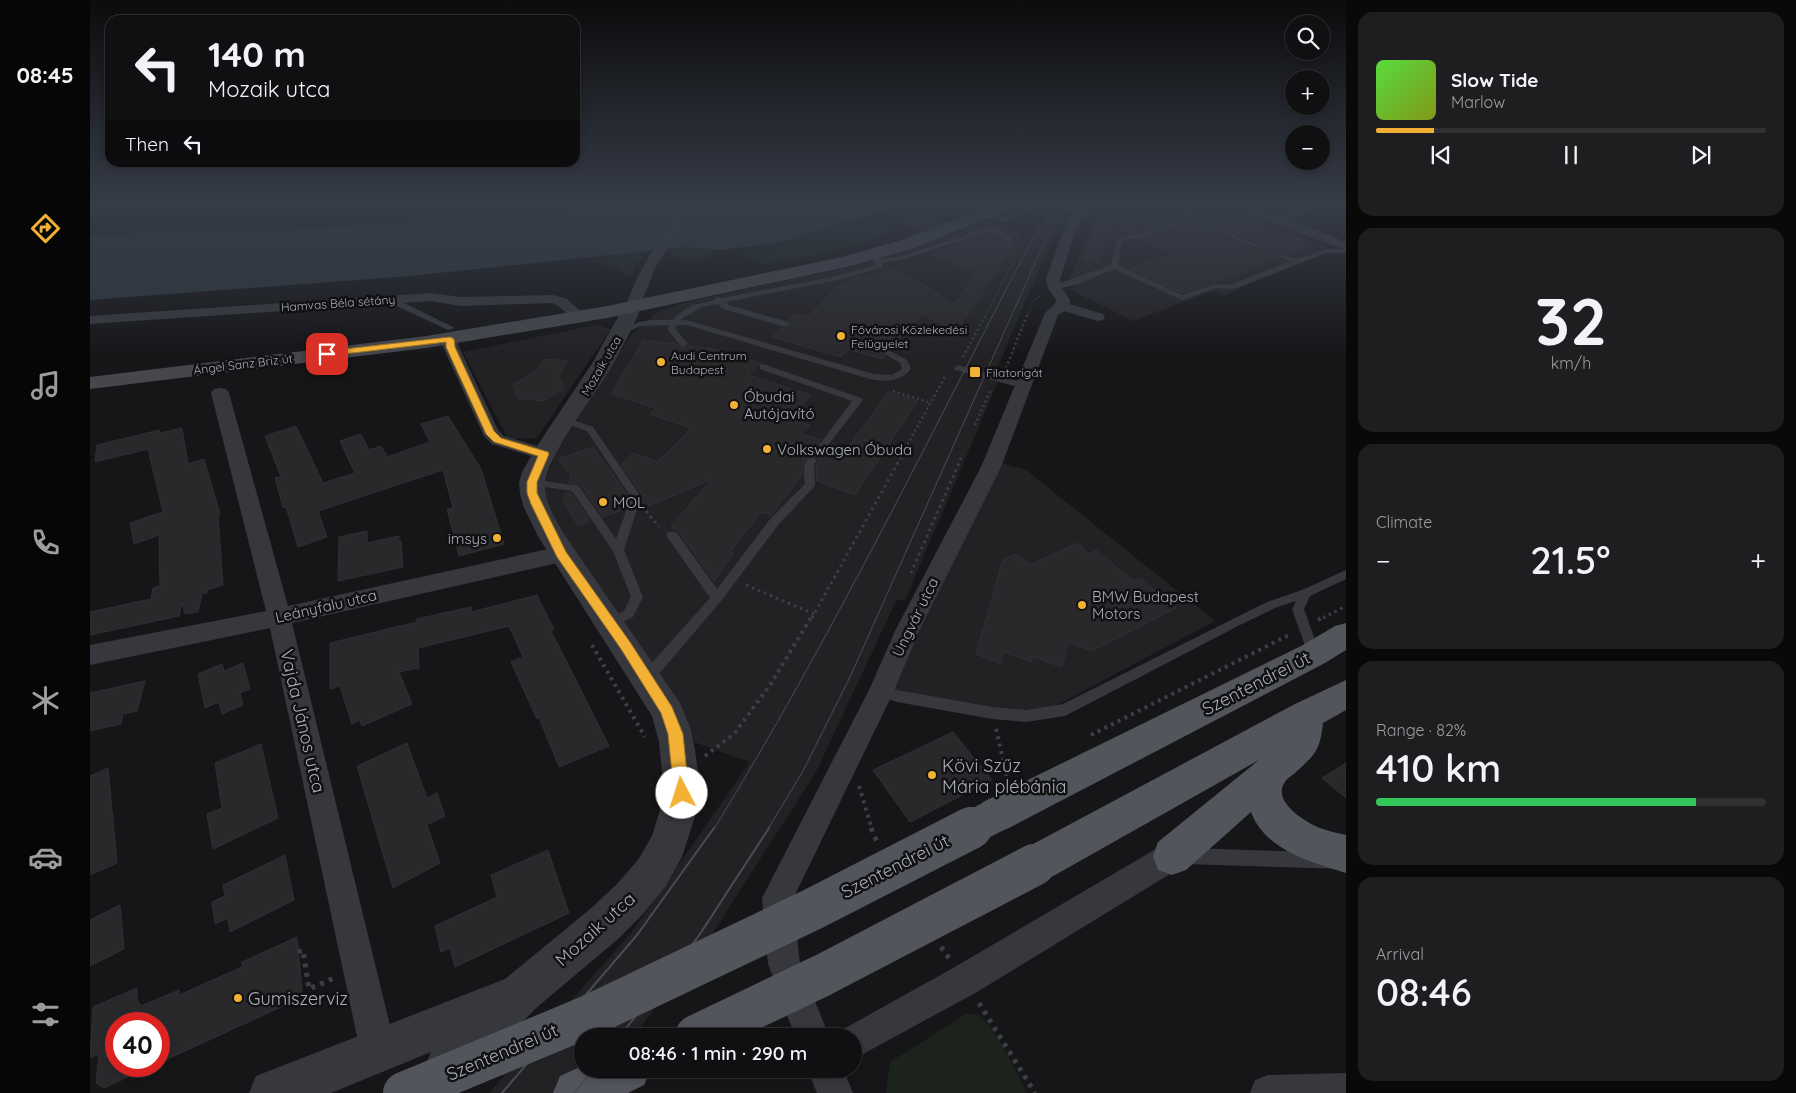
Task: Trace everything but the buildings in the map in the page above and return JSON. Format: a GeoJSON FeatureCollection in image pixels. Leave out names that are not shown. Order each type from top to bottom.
{"type":"FeatureCollection","features":[{"type":"Feature","properties":{"kind":"main road","name":"Ángel Sanz Briz út"},"geometry":{"type":"LineString","coordinates":[[90,382],[580,317],[633,306],[715,296],[826,267],[879,256]]}},
{"type":"Feature","properties":{"kind":"main road","name":"Szentendrei út"},"geometry":{"type":"LineString","coordinates":[[404,1093],[587,1017],[813,909],[996,815],[1310,640],[1346,635]]}},
{"type":"Feature","properties":{"kind":"main road"},"geometry":{"type":"LineString","coordinates":[[713,1028],[823,975],[1034,865],[1346,694]]}},
{"type":"Feature","properties":{"kind":"main road"},"geometry":{"type":"LineString","coordinates":[[1172,856],[1303,744],[1307,714]]}},
{"type":"Feature","properties":{"kind":"main road"},"geometry":{"type":"LineString","coordinates":[[1269,772],[1263,793],[1270,814],[1288,830],[1312,844],[1346,854]]}},
{"type":"Feature","properties":{"kind":"main road"},"geometry":{"type":"LineString","coordinates":[[577,1093],[609,1078]]}},
{"type":"Feature","properties":{"kind":"street","name":"Mozaik utca"},"geometry":{"type":"LineString","coordinates":[[520,994],[613,918],[642,887],[661,861],[675,827],[682,793],[676,734],[667,711],[644,676],[599,631],[552,555],[541,516],[532,493],[532,482],[544,454],[595,378],[633,306],[636,294],[647,272],[657,256]]}},
{"type":"Feature","properties":{"kind":"street"},"geometry":{"type":"LineString","coordinates":[[1062,256],[1053,279],[1055,288],[1063,300],[1062,306],[1098,317]]}},
{"type":"Feature","properties":{"kind":"street","name":"Hamvas Béla sétány"},"geometry":{"type":"LineString","coordinates":[[90,320],[431,297],[448,302],[472,303],[544,298],[562,302],[580,317]]}},
{"type":"Feature","properties":{"kind":"street","name":"Ungvár utca"},"geometry":{"type":"LineString","coordinates":[[809,1028],[784,964],[777,898],[881,692],[907,630],[991,467],[1022,384],[1052,313],[1062,306]]}},
{"type":"Feature","properties":{"kind":"street"},"geometry":{"type":"LineString","coordinates":[[450,334],[450,347],[490,432],[498,440],[544,454]]}},
{"type":"Feature","properties":{"kind":"street","name":"Vajda János utca"},"geometry":{"type":"LineString","coordinates":[[220,394],[279,617],[378,1050]]}},
{"type":"Feature","properties":{"kind":"street","name":"Leányfalu utca"},"geometry":{"type":"LineString","coordinates":[[90,655],[279,617],[552,555]]}},
{"type":"Feature","properties":{"kind":"street"},"geometry":{"type":"LineString","coordinates":[[862,1037],[965,980],[1172,856]]}},
{"type":"Feature","properties":{"kind":"street"},"geometry":{"type":"LineString","coordinates":[[273,1093],[520,994]]}},
{"type":"Feature","properties":{"kind":"street","name":"Szentendrei út"},"geometry":{"type":"LineString","coordinates":[[423,1093],[520,994]]}},
{"type":"Feature","properties":{"kind":"street"},"geometry":{"type":"LineString","coordinates":[[829,1078],[835,1093]]}},
{"type":"Feature","properties":{"kind":"street"},"geometry":{"type":"LineString","coordinates":[[1268,1093],[1346,1091]]}},
{"type":"Feature","properties":{"kind":"lane"},"geometry":{"type":"LineString","coordinates":[[874,258],[902,258],[908,256]]}},
{"type":"Feature","properties":{"kind":"lane"},"geometry":{"type":"LineString","coordinates":[[1114,266],[1116,256]]}},
{"type":"Feature","properties":{"kind":"lane"},"geometry":{"type":"LineString","coordinates":[[1282,256],[1297,261]]}},
{"type":"Feature","properties":{"kind":"lane"},"geometry":{"type":"LineString","coordinates":[[1055,288],[1114,266],[1182,298],[1216,286],[1231,288],[1310,256]]}},
{"type":"Feature","properties":{"kind":"lane"},"geometry":{"type":"LineString","coordinates":[[673,322],[715,296],[846,275],[879,266],[874,258]]}},
{"type":"Feature","properties":{"kind":"lane"},"geometry":{"type":"LineString","coordinates":[[715,296],[726,307],[785,324]]}},
{"type":"Feature","properties":{"kind":"lane"},"geometry":{"type":"LineString","coordinates":[[389,300],[450,334]]}},
{"type":"Feature","properties":{"kind":"lane"},"geometry":{"type":"LineString","coordinates":[[620,332],[639,324],[652,322],[687,323],[873,378],[888,379],[900,377],[907,369],[904,362],[887,353]]}},
{"type":"Feature","properties":{"kind":"lane"},"geometry":{"type":"LineString","coordinates":[[673,322],[672,330],[684,344]]}},
{"type":"Feature","properties":{"kind":"lane"},"geometry":{"type":"LineString","coordinates":[[762,367],[858,400],[823,446]]}},
{"type":"Feature","properties":{"kind":"lane"},"geometry":{"type":"LineString","coordinates":[[958,368],[1022,384]]}},
{"type":"Feature","properties":{"kind":"lane"},"geometry":{"type":"LineString","coordinates":[[566,421],[590,429],[636,497],[618,550]]}},
{"type":"Feature","properties":{"kind":"lane"},"geometry":{"type":"LineString","coordinates":[[644,676],[654,670],[717,598],[775,521],[810,485],[809,464],[812,460]]}},
{"type":"Feature","properties":{"kind":"lane"},"geometry":{"type":"LineString","coordinates":[[532,482],[575,488],[618,550],[637,597],[629,614],[599,631]]}},
{"type":"Feature","properties":{"kind":"lane"},"geometry":{"type":"LineString","coordinates":[[672,535],[717,598]]}},
{"type":"Feature","properties":{"kind":"lane"},"geometry":{"type":"LineString","coordinates":[[881,692],[992,713],[1026,716],[1065,710],[1245,617],[1271,605],[1306,593],[1346,574]]}},
{"type":"Feature","properties":{"kind":"lane"},"geometry":{"type":"LineString","coordinates":[[1306,593],[1298,609],[1310,640]]}},
{"type":"Feature","properties":{"kind":"lane"},"geometry":{"type":"LineString","coordinates":[[1172,856],[1346,861]]}},
{"type":"Feature","properties":{"kind":"path"},"geometry":{"type":"LineString","coordinates":[[680,767],[709,755],[734,734],[770,685],[814,614],[944,379],[952,366],[958,368],[1017,256]]}},
{"type":"Feature","properties":{"kind":"path"},"geometry":{"type":"LineString","coordinates":[[975,425],[998,378],[1003,375],[1033,301],[1055,288]]}},
{"type":"Feature","properties":{"kind":"path"},"geometry":{"type":"LineString","coordinates":[[908,582],[961,458]]}},
{"type":"Feature","properties":{"kind":"path"},"geometry":{"type":"LineString","coordinates":[[636,497],[664,533],[672,535]]}},
{"type":"Feature","properties":{"kind":"path"},"geometry":{"type":"LineString","coordinates":[[732,579],[814,614]]}},
{"type":"Feature","properties":{"kind":"path"},"geometry":{"type":"LineString","coordinates":[[1086,738],[1310,640],[1346,606]]}},
{"type":"Feature","properties":{"kind":"path"},"geometry":{"type":"LineString","coordinates":[[599,631],[646,739]]}},
{"type":"Feature","properties":{"kind":"path"},"geometry":{"type":"LineString","coordinates":[[992,713],[1007,777],[1016,773]]}},
{"type":"Feature","properties":{"kind":"path"},"geometry":{"type":"LineString","coordinates":[[859,782],[867,817],[878,846]]}},
{"type":"Feature","properties":{"kind":"path"},"geometry":{"type":"LineString","coordinates":[[298,952],[303,950],[309,989],[337,976]]}},
{"type":"Feature","properties":{"kind":"path"},"geometry":{"type":"LineString","coordinates":[[944,951],[965,980],[1035,1093]]}},
{"type":"Feature","properties":{"kind":"shaded area"},"geometry":{"type":"Polygon","coordinates":[[[90,256],[600,256],[410,276],[90,300],[90,256]]]}},
{"type":"Feature","properties":{"kind":"shaded area"},"geometry":{"type":"Polygon","coordinates":[[[610,256],[642,256],[643,258],[635,265],[633,275],[627,276],[619,269],[593,261],[610,256]]]}},
{"type":"Feature","properties":{"kind":"shaded area"},"geometry":{"type":"Polygon","coordinates":[[[670,256],[709,256],[700,260],[670,256]]]}},
{"type":"Feature","properties":{"kind":"shaded area"},"geometry":{"type":"Polygon","coordinates":[[[747,256],[811,256],[764,264],[747,256]]]}},
{"type":"Feature","properties":{"kind":"shaded area"},"geometry":{"type":"Polygon","coordinates":[[[883,256],[1045,256],[994,376],[999,379],[905,601],[897,599],[816,772],[705,945],[639,1028],[574,1028],[574,1078],[600,1078],[588,1093],[489,1093],[631,933],[750,762],[691,741],[555,527],[540,493],[556,453],[632,334],[658,312],[690,301],[845,268],[883,256]]]}},
{"type":"Feature","properties":{"kind":"shaded area"},"geometry":{"type":"Polygon","coordinates":[[[1080,256],[1306,256],[1224,296],[1212,291],[1133,321],[1069,289],[1076,286],[1069,282],[1080,256]]]}},
{"type":"Feature","properties":{"kind":"shaded area"},"geometry":{"type":"Polygon","coordinates":[[[596,325],[611,329],[537,438],[508,439],[463,352],[596,325]]]}},
{"type":"Feature","properties":{"kind":"shaded area"},"geometry":{"type":"Polygon","coordinates":[[[997,462],[1026,470],[1215,621],[1061,703],[1026,716],[881,691],[997,462]]]}},
{"type":"Feature","properties":{"kind":"shaded area"},"geometry":{"type":"Polygon","coordinates":[[[966,1014],[978,1015],[991,1028],[1027,1093],[886,1093],[890,1062],[966,1014]]]}},
{"type":"Feature","properties":{"kind":"tram line"},"geometry":{"type":"LineString","coordinates":[[714,829],[837,615],[1023,256]]}},
{"type":"Feature","properties":{"kind":"tram line"},"geometry":{"type":"LineString","coordinates":[[768,829],[803,771],[850,677],[1038,256]]}},
{"type":"Feature","properties":{"kind":"tram line"},"geometry":{"type":"LineString","coordinates":[[502,1093],[637,935],[714,828]]}},
{"type":"Feature","properties":{"kind":"tram line"},"geometry":{"type":"LineString","coordinates":[[626,1028],[698,937],[769,828]]}},
{"type":"Feature","properties":{"kind":"tram line"},"geometry":{"type":"LineString","coordinates":[[574,1093],[586,1078]]}},
{"type":"Feature","properties":{"kind":"place","name":"Fővárosi Közlekedési Felügyelet"},"geometry":{"type":"Point","coordinates":[841,336]}},
{"type":"Feature","properties":{"kind":"place","name":"Audi Centrum Budapest"},"geometry":{"type":"Point","coordinates":[661,362]}},
{"type":"Feature","properties":{"kind":"place","name":"Filatorigát"},"geometry":{"type":"Point","coordinates":[975,372]}},
{"type":"Feature","properties":{"kind":"place","name":"Óbudai Autójavító"},"geometry":{"type":"Point","coordinates":[734,405]}},
{"type":"Feature","properties":{"kind":"place","name":"Volkswagen Óbuda"},"geometry":{"type":"Point","coordinates":[767,449]}},
{"type":"Feature","properties":{"kind":"place","name":"MOL"},"geometry":{"type":"Point","coordinates":[603,502]}},
{"type":"Feature","properties":{"kind":"place","name":"imsys"},"geometry":{"type":"Point","coordinates":[497,538]}},
{"type":"Feature","properties":{"kind":"place","name":"BMW Budapest Motors"},"geometry":{"type":"Point","coordinates":[1082,605]}},
{"type":"Feature","properties":{"kind":"place","name":"Kövi Szűz Mária plébánia"},"geometry":{"type":"Point","coordinates":[932,775]}},
{"type":"Feature","properties":{"kind":"place","name":"Gumiszerviz"},"geometry":{"type":"Point","coordinates":[238,998]}},
{"type":"Feature","properties":{"kind":"route"},"geometry":{"type":"LineString","coordinates":[[327,354],[450,339],[450,347],[490,432],[498,440],[544,454],[532,482],[532,493],[541,516],[562,554],[625,645],[667,711],[676,734],[682,793]]}}]}
